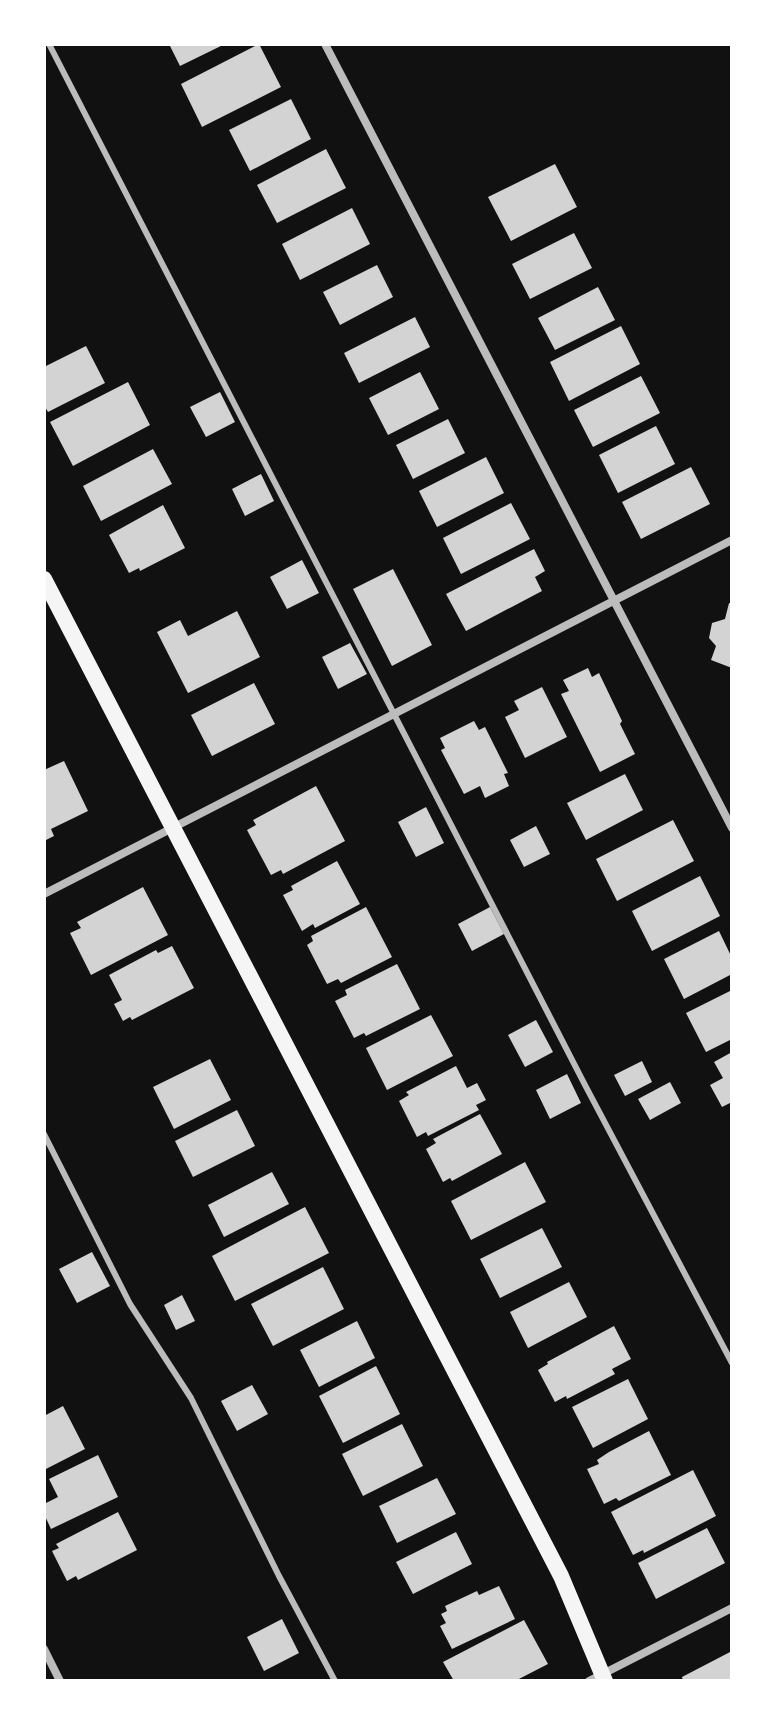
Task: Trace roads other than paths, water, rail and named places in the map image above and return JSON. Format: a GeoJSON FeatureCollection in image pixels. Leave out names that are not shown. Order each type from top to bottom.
{"type":"FeatureCollection","features":[{"type":"Feature","properties":{"kind":"main road"},"geometry":{"type":"LineString","coordinates":[[44,579],[561,1576],[599,1679]]}},
{"type":"Feature","properties":{"kind":"street"},"geometry":{"type":"LineString","coordinates":[[325,44],[732,828]]}},
{"type":"Feature","properties":{"kind":"street"},"geometry":{"type":"LineString","coordinates":[[44,894],[732,540]]}},
{"type":"Feature","properties":{"kind":"street"},"geometry":{"type":"LineString","coordinates":[[599,1679],[732,1608]]}},
{"type":"Feature","properties":{"kind":"street"},"geometry":{"type":"LineString","coordinates":[[44,1649],[60,1681]]}},
{"type":"Feature","properties":{"kind":"lane"},"geometry":{"type":"LineString","coordinates":[[49,44],[585,1085],[732,1363]]}},
{"type":"Feature","properties":{"kind":"lane"},"geometry":{"type":"LineString","coordinates":[[44,1134],[130,1304],[191,1398],[335,1681]]}}]}
